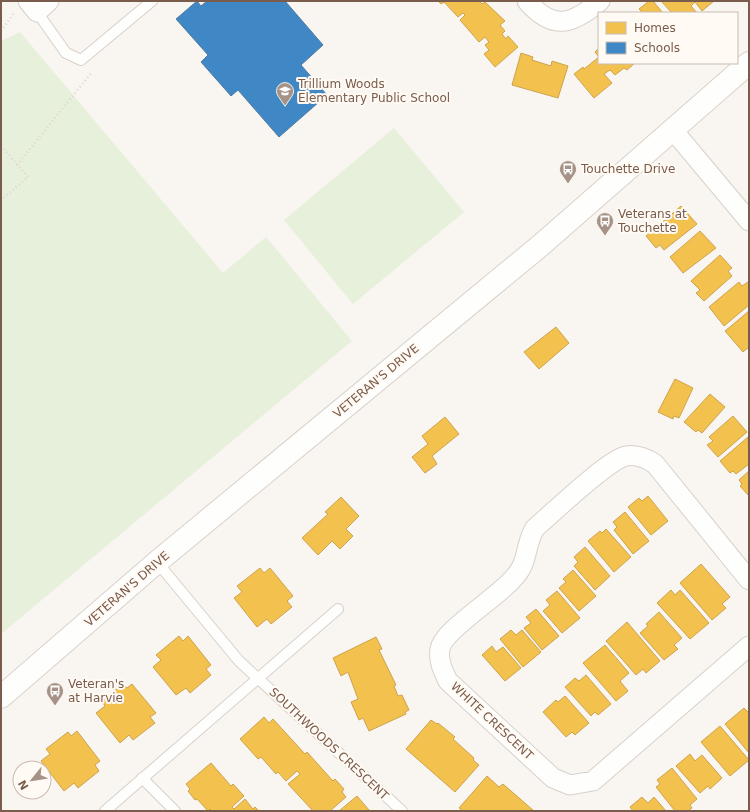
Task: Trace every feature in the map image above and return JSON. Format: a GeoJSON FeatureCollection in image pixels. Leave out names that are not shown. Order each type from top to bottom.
{"type":"FeatureCollection","features":[{"type":"Feature","properties":{"kind":"main road","name":"VETERAN'S DRIVE"},"geometry":{"type":"LineString","coordinates":[[1,697],[157,562],[541,244],[749,63]]}},
{"type":"Feature","properties":{"kind":"street"},"geometry":{"type":"LineString","coordinates":[[527,1],[537,13],[551,21],[562,23],[573,20],[587,12],[600,1]]}},
{"type":"Feature","properties":{"kind":"street"},"geometry":{"type":"LineString","coordinates":[[672,129],[749,221]]}},
{"type":"Feature","properties":{"kind":"street","name":"WHITE CRESCENT"},"geometry":{"type":"LineString","coordinates":[[749,580],[655,464],[642,456],[626,456],[610,464],[535,528],[529,538],[522,568],[512,580],[448,636],[440,648],[440,664],[448,681],[553,778],[570,785],[593,781],[749,646]]}},
{"type":"Feature","properties":{"kind":"lane"},"geometry":{"type":"LineString","coordinates":[[33,5],[66,53],[81,60],[152,1]]}},
{"type":"Feature","properties":{"kind":"lane","name":"SOUTHWOODS CRESCENT"},"geometry":{"type":"LineString","coordinates":[[157,562],[239,661],[402,811]]}},
{"type":"Feature","properties":{"kind":"lane","name":"SOUTHWOODS CRESCENT"},"geometry":{"type":"LineString","coordinates":[[104,811],[338,609]]}},
{"type":"Feature","properties":{"kind":"lane"},"geometry":{"type":"LineString","coordinates":[[142,778],[175,811]]}},
{"type":"Feature","properties":{"kind":"path"},"geometry":{"type":"LineString","coordinates":[[1,31],[33,5]]}},
{"type":"Feature","properties":{"kind":"path"},"geometry":{"type":"LineString","coordinates":[[17,165],[92,72]]}},
{"type":"Feature","properties":{"kind":"path"},"geometry":{"type":"LineString","coordinates":[[1,146],[28,177],[1,200]]}},
{"type":"Feature","properties":{"kind":"green space"},"geometry":{"type":"Polygon","coordinates":[[[20,32],[223,273],[266,237],[352,341],[1,634],[1,41],[20,32]]]}},
{"type":"Feature","properties":{"kind":"green space"},"geometry":{"type":"Polygon","coordinates":[[[394,128],[464,212],[353,304],[284,220],[394,128]]]}},
{"type":"Feature","properties":{"kind":"building: Homes"},"geometry":{"type":"Polygon","coordinates":[[[438,1],[479,1],[482,4],[485,2],[505,21],[500,25],[505,31],[502,34],[506,39],[508,36],[518,47],[495,67],[484,54],[489,50],[485,45],[489,42],[485,37],[479,42],[460,20],[465,15],[463,13],[458,17],[444,2],[441,4],[438,1]]]}},
{"type":"Feature","properties":{"kind":"building: Homes"},"geometry":{"type":"Polygon","coordinates":[[[649,1],[653,1],[662,12],[642,12],[639,9],[649,1]]]}},
{"type":"Feature","properties":{"kind":"building: Homes"},"geometry":{"type":"Polygon","coordinates":[[[661,1],[714,1],[702,11],[695,2],[691,6],[696,12],[671,12],[661,1]]]}},
{"type":"Feature","properties":{"kind":"building: Homes"},"geometry":{"type":"Polygon","coordinates":[[[598,49],[598,56],[595,52],[598,49]]]}},
{"type":"Feature","properties":{"kind":"building: Homes"},"geometry":{"type":"Polygon","coordinates":[[[521,53],[533,57],[532,60],[551,66],[552,61],[568,66],[558,98],[512,85],[521,53]]]}},
{"type":"Feature","properties":{"kind":"building: Homes"},"geometry":{"type":"Polygon","coordinates":[[[598,58],[598,64],[634,64],[627,70],[624,68],[615,75],[610,70],[604,74],[612,83],[594,98],[574,74],[583,67],[584,69],[598,58]]]}},
{"type":"Feature","properties":{"kind":"building: Homes"},"geometry":{"type":"Polygon","coordinates":[[[681,206],[697,224],[664,250],[660,245],[656,248],[646,236],[681,206]]]}},
{"type":"Feature","properties":{"kind":"building: Homes"},"geometry":{"type":"Polygon","coordinates":[[[700,231],[716,248],[683,273],[670,257],[700,231]]]}},
{"type":"Feature","properties":{"kind":"building: Homes"},"geometry":{"type":"Polygon","coordinates":[[[720,255],[732,268],[728,271],[732,276],[704,301],[696,293],[700,290],[691,281],[720,255]]]}},
{"type":"Feature","properties":{"kind":"building: Homes"},"geometry":{"type":"Polygon","coordinates":[[[739,282],[742,286],[748,282],[749,283],[749,305],[724,326],[709,307],[739,282]]]}},
{"type":"Feature","properties":{"kind":"building: Homes"},"geometry":{"type":"Polygon","coordinates":[[[749,311],[749,347],[743,352],[725,331],[749,311]]]}},
{"type":"Feature","properties":{"kind":"building: Homes"},"geometry":{"type":"Polygon","coordinates":[[[556,327],[569,343],[539,369],[524,352],[556,327]]]}},
{"type":"Feature","properties":{"kind":"building: Homes"},"geometry":{"type":"Polygon","coordinates":[[[675,379],[693,388],[679,418],[674,416],[673,419],[658,412],[675,379]]]}},
{"type":"Feature","properties":{"kind":"building: Homes"},"geometry":{"type":"Polygon","coordinates":[[[710,394],[725,407],[702,433],[698,430],[696,432],[684,422],[710,394]]]}},
{"type":"Feature","properties":{"kind":"building: Homes"},"geometry":{"type":"Polygon","coordinates":[[[733,416],[747,432],[718,457],[707,445],[713,441],[709,437],[733,416]]]}},
{"type":"Feature","properties":{"kind":"building: Homes"},"geometry":{"type":"Polygon","coordinates":[[[445,417],[459,434],[432,456],[437,464],[425,473],[412,457],[428,444],[422,436],[445,417]]]}},
{"type":"Feature","properties":{"kind":"building: Homes"},"geometry":{"type":"Polygon","coordinates":[[[748,437],[749,464],[736,474],[733,471],[730,473],[720,461],[748,437]]]}},
{"type":"Feature","properties":{"kind":"building: Homes"},"geometry":{"type":"Polygon","coordinates":[[[749,471],[749,496],[740,486],[742,484],[739,480],[749,471]]]}},
{"type":"Feature","properties":{"kind":"building: Homes"},"geometry":{"type":"Polygon","coordinates":[[[648,496],[668,521],[651,535],[628,507],[639,498],[642,501],[648,496]]]}},
{"type":"Feature","properties":{"kind":"building: Homes"},"geometry":{"type":"Polygon","coordinates":[[[341,497],[359,516],[346,529],[353,536],[340,549],[332,541],[318,555],[302,538],[328,514],[325,512],[341,497]]]}},
{"type":"Feature","properties":{"kind":"building: Homes"},"geometry":{"type":"Polygon","coordinates":[[[625,512],[649,541],[633,554],[614,530],[617,527],[613,522],[625,512]]]}},
{"type":"Feature","properties":{"kind":"building: Homes"},"geometry":{"type":"Polygon","coordinates":[[[606,529],[631,557],[614,572],[588,541],[600,531],[602,533],[606,529]]]}},
{"type":"Feature","properties":{"kind":"building: Homes"},"geometry":{"type":"Polygon","coordinates":[[[585,547],[610,576],[595,590],[574,566],[578,562],[574,557],[585,547]]]}},
{"type":"Feature","properties":{"kind":"building: Homes"},"geometry":{"type":"Polygon","coordinates":[[[701,564],[730,597],[722,604],[726,608],[712,620],[680,583],[701,564]]]}},
{"type":"Feature","properties":{"kind":"building: Homes"},"geometry":{"type":"Polygon","coordinates":[[[260,568],[264,573],[270,568],[293,596],[287,601],[292,607],[271,624],[267,619],[257,627],[234,598],[242,592],[237,586],[260,568]]]}},
{"type":"Feature","properties":{"kind":"building: Homes"},"geometry":{"type":"Polygon","coordinates":[[[573,570],[596,596],[579,611],[559,588],[566,582],[563,579],[573,570]]]}},
{"type":"Feature","properties":{"kind":"building: Homes"},"geometry":{"type":"Polygon","coordinates":[[[671,590],[675,595],[680,590],[709,623],[690,639],[657,603],[671,590]]]}},
{"type":"Feature","properties":{"kind":"building: Homes"},"geometry":{"type":"Polygon","coordinates":[[[557,591],[580,618],[562,633],[543,611],[550,605],[546,600],[557,591]]]}},
{"type":"Feature","properties":{"kind":"building: Homes"},"geometry":{"type":"Polygon","coordinates":[[[536,609],[559,636],[542,650],[524,628],[531,623],[526,617],[536,609]]]}},
{"type":"Feature","properties":{"kind":"building: Homes"},"geometry":{"type":"Polygon","coordinates":[[[659,612],[682,638],[674,645],[678,649],[664,660],[640,633],[648,626],[646,624],[659,612]]]}},
{"type":"Feature","properties":{"kind":"building: Homes"},"geometry":{"type":"Polygon","coordinates":[[[627,622],[660,661],[646,673],[643,669],[636,675],[606,641],[627,622]]]}},
{"type":"Feature","properties":{"kind":"building: Homes"},"geometry":{"type":"Polygon","coordinates":[[[511,630],[516,635],[522,630],[541,652],[523,667],[500,639],[511,630]]]}},
{"type":"Feature","properties":{"kind":"building: Homes"},"geometry":{"type":"Polygon","coordinates":[[[179,636],[183,641],[188,636],[211,665],[206,669],[211,675],[190,693],[186,688],[176,695],[153,667],[161,660],[156,655],[179,636]]]}},
{"type":"Feature","properties":{"kind":"building: Homes"},"geometry":{"type":"Polygon","coordinates":[[[376,637],[382,649],[379,650],[396,685],[394,686],[398,696],[402,695],[409,710],[405,712],[406,714],[369,731],[363,718],[359,720],[351,702],[358,699],[348,672],[341,676],[333,658],[376,637]]]}},
{"type":"Feature","properties":{"kind":"building: Homes"},"geometry":{"type":"Polygon","coordinates":[[[605,645],[629,673],[620,681],[628,691],[616,701],[583,663],[605,645]]]}},
{"type":"Feature","properties":{"kind":"building: Homes"},"geometry":{"type":"Polygon","coordinates":[[[492,646],[496,652],[503,647],[521,668],[505,681],[482,655],[492,646]]]}},
{"type":"Feature","properties":{"kind":"building: Homes"},"geometry":{"type":"Polygon","coordinates":[[[586,675],[611,704],[598,715],[595,712],[591,716],[565,687],[575,678],[579,681],[586,675]]]}},
{"type":"Feature","properties":{"kind":"building: Homes"},"geometry":{"type":"Polygon","coordinates":[[[123,684],[127,688],[132,684],[156,713],[150,717],[155,723],[133,740],[129,735],[120,743],[96,713],[105,706],[102,701],[123,684]]]}},
{"type":"Feature","properties":{"kind":"building: Homes"},"geometry":{"type":"Polygon","coordinates":[[[565,696],[589,723],[575,735],[572,732],[566,737],[543,712],[556,700],[558,702],[565,696]]]}},
{"type":"Feature","properties":{"kind":"building: Homes"},"geometry":{"type":"Polygon","coordinates":[[[744,708],[749,713],[749,753],[725,724],[744,708]]]}},
{"type":"Feature","properties":{"kind":"building: Homes"},"geometry":{"type":"Polygon","coordinates":[[[264,717],[269,723],[273,719],[305,754],[307,752],[333,781],[335,779],[344,789],[342,792],[346,797],[330,811],[313,811],[288,784],[300,774],[297,771],[286,781],[278,772],[276,774],[261,757],[258,759],[240,739],[264,717]]]}},
{"type":"Feature","properties":{"kind":"building: Homes"},"geometry":{"type":"Polygon","coordinates":[[[431,720],[437,724],[438,723],[455,737],[453,739],[474,758],[473,760],[479,765],[455,792],[406,749],[431,720]]]}},
{"type":"Feature","properties":{"kind":"building: Homes"},"geometry":{"type":"Polygon","coordinates":[[[720,726],[749,760],[730,776],[701,742],[720,726]]]}},
{"type":"Feature","properties":{"kind":"building: Homes"},"geometry":{"type":"Polygon","coordinates":[[[77,731],[100,761],[95,765],[99,771],[78,788],[74,783],[64,791],[52,775],[52,760],[42,760],[50,754],[46,749],[68,732],[71,736],[77,731]]]}},
{"type":"Feature","properties":{"kind":"building: Homes"},"geometry":{"type":"Polygon","coordinates":[[[690,754],[695,761],[702,755],[722,778],[710,789],[708,786],[700,793],[676,766],[690,754]]]}},
{"type":"Feature","properties":{"kind":"building: Homes"},"geometry":{"type":"Polygon","coordinates":[[[211,763],[231,786],[233,784],[244,796],[232,807],[234,809],[245,799],[253,809],[255,807],[259,811],[212,811],[210,809],[208,811],[197,799],[195,800],[188,791],[190,789],[186,784],[211,763]]]}},
{"type":"Feature","properties":{"kind":"building: Homes"},"geometry":{"type":"Polygon","coordinates":[[[672,768],[697,799],[690,805],[692,808],[688,811],[675,811],[656,787],[660,784],[657,780],[672,768]]]}},
{"type":"Feature","properties":{"kind":"building: Homes"},"geometry":{"type":"Polygon","coordinates":[[[487,776],[499,787],[503,784],[534,811],[463,811],[459,808],[487,776]]]}},
{"type":"Feature","properties":{"kind":"building: Homes"},"geometry":{"type":"Polygon","coordinates":[[[357,796],[369,810],[339,811],[357,796]]]}},
{"type":"Feature","properties":{"kind":"building: Homes"},"geometry":{"type":"Polygon","coordinates":[[[642,797],[648,803],[654,797],[666,811],[633,811],[630,807],[642,797]]]}},
{"type":"Feature","properties":{"kind":"building: Schools"},"geometry":{"type":"Polygon","coordinates":[[[197,1],[201,6],[207,1],[285,1],[323,45],[301,65],[327,95],[279,137],[238,90],[231,96],[201,62],[208,55],[176,19],[197,1]]]}},
{"type":"Feature","properties":{"kind":"place","name":"Trillium Woods Elementary Public School"},"geometry":{"type":"Point","coordinates":[285,106]}},
{"type":"Feature","properties":{"kind":"place","name":"Touchette Drive"},"geometry":{"type":"Point","coordinates":[568,184]}},
{"type":"Feature","properties":{"kind":"place","name":"Veterans at Touchette"},"geometry":{"type":"Point","coordinates":[605,236]}},
{"type":"Feature","properties":{"kind":"place","name":"Veteran's at Harvie"},"geometry":{"type":"Point","coordinates":[55,706]}}]}
